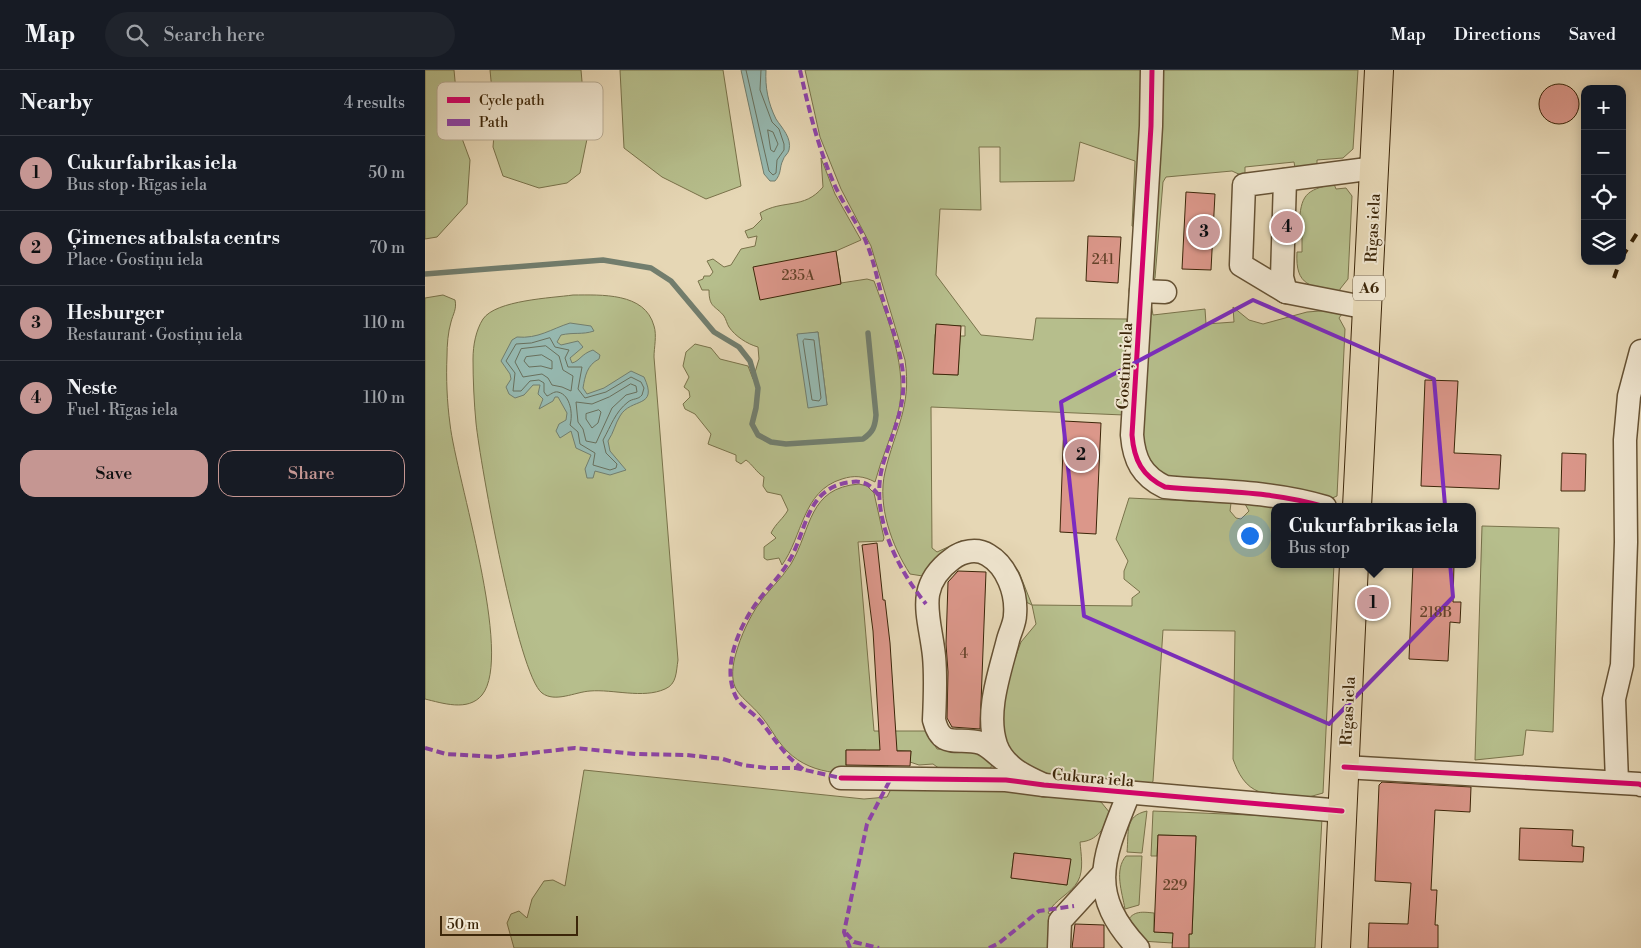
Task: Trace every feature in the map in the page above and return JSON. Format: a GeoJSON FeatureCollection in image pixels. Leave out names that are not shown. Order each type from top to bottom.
{"type":"FeatureCollection","features":[{"type":"Feature","properties":{"kind":"highway","name":"Rīgas iela"},"geometry":{"type":"LineString","coordinates":[[1357,503],[1379,70]]}},
{"type":"Feature","properties":{"kind":"highway","name":"Rīgas iela"},"geometry":{"type":"LineString","coordinates":[[1336,948],[1354,568]]}},
{"type":"Feature","properties":{"kind":"street","name":"Gostiņu iela"},"geometry":{"type":"LineString","coordinates":[[1151,70],[1151,126],[1132,435],[1133,450],[1142,472],[1152,481],[1165,487],[1272,495],[1307,503]]}},
{"type":"Feature","properties":{"kind":"street"},"geometry":{"type":"LineString","coordinates":[[1368,308],[1286,292],[1241,264],[1244,185],[1375,168]]}},
{"type":"Feature","properties":{"kind":"street"},"geometry":{"type":"LineString","coordinates":[[1285,180],[1282,277],[1286,292]]}},
{"type":"Feature","properties":{"kind":"street"},"geometry":{"type":"LineString","coordinates":[[1141,291],[1165,292]]}},
{"type":"Feature","properties":{"kind":"street"},"geometry":{"type":"LineString","coordinates":[[1617,782],[1615,700],[1622,655],[1626,542],[1625,440],[1629,396],[1641,351]]}},
{"type":"Feature","properties":{"kind":"street"},"geometry":{"type":"LineString","coordinates":[[1003,759],[996,744],[993,724],[994,703],[1015,615],[1013,595],[1006,574],[996,561],[981,552],[963,553],[943,566],[933,578],[927,597],[926,604],[934,656],[934,720],[937,730],[942,738],[949,741],[981,743],[1003,759],[1019,774],[1043,785]]}},
{"type":"Feature","properties":{"kind":"street"},"geometry":{"type":"LineString","coordinates":[[1344,767],[1617,782],[1641,786]]}},
{"type":"Feature","properties":{"kind":"street","name":"Cukura iela"},"geometry":{"type":"LineString","coordinates":[[841,778],[1006,780],[1129,793],[1343,811]]}},
{"type":"Feature","properties":{"kind":"street"},"geometry":{"type":"LineString","coordinates":[[1129,793],[1109,843],[1104,873],[1107,902],[1113,916],[1139,948]]}},
{"type":"Feature","properties":{"kind":"street"},"geometry":{"type":"LineString","coordinates":[[1059,948],[1060,922],[1104,873]]}},
{"type":"Feature","properties":{"kind":"highlighted area"},"geometry":{"type":"Polygon","coordinates":[[[1253,300],[1434,379],[1453,597],[1329,724],[1084,616],[1061,402],[1253,300]]]}},
{"type":"Feature","properties":{"kind":"green space"},"geometry":{"type":"Polygon","coordinates":[[[425,70],[454,70],[455,82],[437,82],[437,140],[463,140],[470,160],[467,204],[437,237],[425,239],[425,70]]]}},
{"type":"Feature","properties":{"kind":"green space"},"geometry":{"type":"Polygon","coordinates":[[[490,70],[581,70],[582,82],[491,82],[490,70]]]}},
{"type":"Feature","properties":{"kind":"green space"},"geometry":{"type":"Polygon","coordinates":[[[620,70],[723,70],[741,186],[706,199],[662,177],[624,148],[620,70]]]}},
{"type":"Feature","properties":{"kind":"green space"},"geometry":{"type":"Polygon","coordinates":[[[805,70],[1146,70],[1134,227],[1132,226],[1135,161],[1080,142],[1074,181],[1000,182],[1000,147],[979,147],[981,210],[940,209],[936,275],[981,335],[1033,340],[1036,318],[1127,319],[1124,415],[931,407],[932,548],[937,552],[961,541],[971,542],[1005,555],[1019,572],[1032,605],[1026,602],[988,550],[929,577],[910,574],[897,551],[885,512],[883,485],[904,405],[907,377],[905,360],[871,246],[841,189],[820,137],[805,70]],[[938,325],[935,335],[934,374],[958,375],[960,336],[965,336],[965,326],[938,325]]]}},
{"type":"Feature","properties":{"kind":"green space"},"geometry":{"type":"Polygon","coordinates":[[[1156,70],[1358,70],[1353,149],[1343,158],[1317,160],[1317,165],[1295,168],[1294,162],[1245,167],[1245,177],[1232,171],[1166,177],[1163,182],[1155,278],[1152,282],[1156,70]]]}},
{"type":"Feature","properties":{"kind":"green space"},"geometry":{"type":"Polygon","coordinates":[[[494,140],[587,140],[580,173],[567,183],[539,188],[503,176],[493,147],[494,140]]]}},
{"type":"Feature","properties":{"kind":"green space"},"geometry":{"type":"Polygon","coordinates":[[[821,158],[835,194],[861,240],[836,251],[841,283],[867,279],[874,281],[891,328],[899,363],[901,397],[896,422],[875,482],[867,478],[846,478],[829,485],[819,493],[811,504],[782,565],[779,558],[767,560],[764,558],[764,547],[776,538],[771,533],[788,510],[781,495],[767,492],[763,486],[764,477],[746,460],[741,464],[736,461],[736,455],[708,444],[711,434],[695,414],[685,409],[683,404],[690,397],[689,391],[684,387],[689,377],[683,366],[686,352],[695,344],[711,348],[720,359],[748,366],[753,379],[759,359],[758,347],[735,334],[728,326],[724,316],[711,303],[709,290],[702,290],[698,281],[703,279],[704,276],[710,276],[713,272],[707,261],[713,259],[724,267],[731,265],[741,249],[755,246],[757,236],[748,238],[745,231],[753,228],[762,219],[760,213],[777,206],[801,202],[816,194],[823,187],[821,158]],[[818,332],[797,335],[827,405],[818,332]]]}},
{"type":"Feature","properties":{"kind":"green space"},"geometry":{"type":"Polygon","coordinates":[[[1334,184],[1336,189],[1346,188],[1352,196],[1348,279],[1340,289],[1340,293],[1321,289],[1307,283],[1302,279],[1297,264],[1297,252],[1302,252],[1302,225],[1299,225],[1303,200],[1311,192],[1334,184]]]}},
{"type":"Feature","properties":{"kind":"green space"},"geometry":{"type":"Polygon","coordinates":[[[443,295],[455,300],[455,309],[449,330],[447,347],[447,399],[454,449],[488,606],[491,644],[490,674],[482,695],[470,703],[462,705],[425,699],[425,298],[443,295]]]}},
{"type":"Feature","properties":{"kind":"green space"},"geometry":{"type":"Polygon","coordinates":[[[573,295],[609,296],[632,301],[649,315],[655,330],[654,357],[678,660],[672,684],[656,692],[638,694],[590,691],[559,697],[547,696],[542,693],[532,678],[522,649],[501,566],[476,423],[473,367],[475,338],[483,319],[500,308],[525,301],[573,295]]]}},
{"type":"Feature","properties":{"kind":"green space"},"geometry":{"type":"Polygon","coordinates":[[[1151,303],[1153,315],[1205,309],[1206,324],[1234,322],[1233,307],[1249,320],[1263,324],[1307,312],[1332,310],[1342,314],[1339,318],[1345,329],[1337,496],[1330,499],[1170,479],[1155,469],[1142,450],[1151,303]]]}},
{"type":"Feature","properties":{"kind":"green space"},"geometry":{"type":"Polygon","coordinates":[[[859,484],[867,486],[874,493],[884,538],[883,541],[858,542],[874,731],[926,731],[937,749],[979,751],[993,762],[989,772],[940,769],[933,764],[919,765],[910,762],[911,751],[889,750],[887,773],[847,774],[809,766],[787,751],[764,719],[735,687],[733,680],[734,661],[749,620],[760,602],[791,564],[814,512],[830,493],[842,487],[859,484]],[[846,750],[846,766],[865,766],[866,750],[846,750]]]}},
{"type":"Feature","properties":{"kind":"green space"},"geometry":{"type":"Polygon","coordinates":[[[1129,498],[1231,503],[1230,511],[1236,518],[1241,519],[1249,511],[1245,504],[1271,507],[1271,568],[1334,568],[1323,793],[1309,797],[1260,792],[1250,787],[1240,774],[1233,759],[1235,631],[1163,630],[1153,781],[1150,787],[1052,779],[1013,758],[999,732],[1003,690],[1021,642],[1036,624],[1032,605],[1132,606],[1132,598],[1140,592],[1124,579],[1124,571],[1128,561],[1116,539],[1129,498]]]}},
{"type":"Feature","properties":{"kind":"green space"},"geometry":{"type":"Polygon","coordinates":[[[1482,526],[1559,528],[1553,732],[1526,730],[1523,755],[1475,760],[1482,526]]]}},
{"type":"Feature","properties":{"kind":"green space"},"geometry":{"type":"Polygon","coordinates":[[[584,770],[864,799],[887,797],[891,789],[968,784],[1093,799],[1101,802],[1110,813],[1106,824],[1096,836],[1080,842],[1082,867],[1080,877],[1075,886],[1048,913],[1052,915],[1054,948],[514,948],[507,923],[511,914],[519,911],[527,918],[532,899],[544,881],[553,880],[565,886],[584,770]],[[1014,853],[1011,878],[1067,885],[1070,859],[1014,853]]]}},
{"type":"Feature","properties":{"kind":"green space"},"geometry":{"type":"Polygon","coordinates":[[[1147,811],[1142,853],[1127,852],[1128,832],[1131,821],[1140,813],[1147,811]]]}},
{"type":"Feature","properties":{"kind":"green space"},"geometry":{"type":"Polygon","coordinates":[[[1153,811],[1322,818],[1315,948],[1189,948],[1173,941],[1172,943],[1141,941],[1127,922],[1132,915],[1146,912],[1154,913],[1154,932],[1192,934],[1196,836],[1158,835],[1157,856],[1151,856],[1153,811]]]}},
{"type":"Feature","properties":{"kind":"green space"},"geometry":{"type":"Polygon","coordinates":[[[1126,856],[1142,856],[1139,905],[1125,909],[1120,868],[1126,856]]]}},
{"type":"Feature","properties":{"kind":"water"},"geometry":{"type":"Polygon","coordinates":[[[741,70],[766,70],[769,101],[776,119],[789,141],[788,153],[775,181],[770,181],[764,174],[741,70]]]}},
{"type":"Feature","properties":{"kind":"water"},"geometry":{"type":"Polygon","coordinates":[[[570,323],[591,326],[594,331],[561,335],[557,342],[561,345],[578,341],[583,347],[570,358],[572,363],[593,350],[600,355],[599,359],[589,368],[586,375],[583,388],[587,394],[604,388],[631,371],[644,377],[648,387],[646,398],[625,410],[620,416],[608,441],[610,451],[626,470],[610,475],[595,471],[593,478],[587,478],[585,469],[591,455],[576,448],[571,431],[560,438],[556,431],[559,424],[566,420],[567,413],[558,397],[555,397],[553,401],[539,409],[543,399],[538,394],[540,385],[533,385],[524,395],[515,398],[509,394],[506,387],[511,379],[510,374],[501,361],[512,340],[517,337],[538,335],[570,323]]]}},
{"type":"Feature","properties":{"kind":"water"},"geometry":{"type":"Polygon","coordinates":[[[818,332],[827,405],[808,408],[797,334],[818,332]]]}},
{"type":"Feature","properties":{"kind":"building"},"geometry":{"type":"Polygon","coordinates":[[[1563,84],[1570,87],[1576,93],[1579,104],[1578,112],[1570,121],[1563,124],[1555,124],[1548,121],[1540,112],[1539,100],[1542,93],[1551,85],[1563,84]]]}},
{"type":"Feature","properties":{"kind":"building"},"geometry":{"type":"Polygon","coordinates":[[[1186,192],[1215,194],[1211,270],[1182,269],[1186,192]]]}},
{"type":"Feature","properties":{"kind":"building"},"geometry":{"type":"Polygon","coordinates":[[[1088,236],[1121,237],[1118,283],[1086,281],[1088,236]]]}},
{"type":"Feature","properties":{"kind":"building"},"geometry":{"type":"Polygon","coordinates":[[[836,251],[841,284],[760,300],[753,267],[836,251]]]}},
{"type":"Feature","properties":{"kind":"building"},"geometry":{"type":"Polygon","coordinates":[[[936,324],[961,326],[958,375],[933,374],[936,324]]]}},
{"type":"Feature","properties":{"kind":"building"},"geometry":{"type":"Polygon","coordinates":[[[1425,380],[1458,381],[1454,453],[1501,455],[1499,489],[1421,486],[1425,380]]]}},
{"type":"Feature","properties":{"kind":"building"},"geometry":{"type":"Polygon","coordinates":[[[1064,421],[1101,423],[1096,534],[1060,532],[1064,421]]]}},
{"type":"Feature","properties":{"kind":"building"},"geometry":{"type":"Polygon","coordinates":[[[1562,453],[1586,454],[1585,491],[1561,491],[1562,453]]]}},
{"type":"Feature","properties":{"kind":"building"},"geometry":{"type":"Polygon","coordinates":[[[877,543],[890,643],[897,751],[911,751],[910,766],[846,765],[846,750],[880,750],[873,631],[862,545],[877,543]]]}},
{"type":"Feature","properties":{"kind":"building"},"geometry":{"type":"Polygon","coordinates":[[[1413,568],[1454,568],[1453,602],[1461,602],[1460,623],[1450,622],[1448,661],[1409,659],[1413,568]]]}},
{"type":"Feature","properties":{"kind":"building"},"geometry":{"type":"Polygon","coordinates":[[[958,571],[986,572],[980,729],[952,727],[947,718],[948,672],[946,644],[948,582],[958,571]]]}},
{"type":"Feature","properties":{"kind":"building"},"geometry":{"type":"Polygon","coordinates":[[[1382,782],[1471,787],[1470,812],[1435,810],[1431,890],[1437,890],[1435,925],[1438,925],[1438,948],[1368,948],[1369,923],[1408,924],[1411,883],[1375,881],[1379,785],[1382,782]]]}},
{"type":"Feature","properties":{"kind":"building"},"geometry":{"type":"Polygon","coordinates":[[[1520,828],[1573,830],[1572,846],[1584,847],[1583,862],[1519,860],[1520,828]]]}},
{"type":"Feature","properties":{"kind":"building"},"geometry":{"type":"Polygon","coordinates":[[[1158,835],[1196,836],[1192,934],[1189,934],[1189,948],[1172,948],[1173,933],[1154,932],[1158,835]]]}},
{"type":"Feature","properties":{"kind":"building"},"geometry":{"type":"Polygon","coordinates":[[[1014,853],[1071,859],[1067,885],[1011,878],[1014,853]]]}},
{"type":"Feature","properties":{"kind":"building"},"geometry":{"type":"Polygon","coordinates":[[[1075,924],[1104,925],[1104,948],[1072,948],[1075,924]]]}},
{"type":"Feature","properties":{"kind":"waterway"},"geometry":{"type":"LineString","coordinates":[[425,274],[603,260],[651,268],[671,281],[714,332],[739,347],[750,361],[758,388],[752,424],[758,435],[771,442],[786,444],[863,439],[869,434],[874,426],[876,415],[868,333]]}},
{"type":"Feature","properties":{"kind":"railway"},"geometry":{"type":"LineString","coordinates":[[1626,251],[1641,227]]}},
{"type":"Feature","properties":{"kind":"railway"},"geometry":{"type":"LineString","coordinates":[[1614,278],[1619,265]]}},
{"type":"Feature","properties":{"kind":"marked path"},"geometry":{"type":"LineString","coordinates":[[800,70],[819,143],[835,186],[869,249],[900,357],[903,379],[902,403],[884,461],[879,499],[887,537],[895,555],[904,573],[926,604]]}},
{"type":"Feature","properties":{"kind":"marked path"},"geometry":{"type":"LineString","coordinates":[[803,769],[786,754],[760,720],[736,697],[731,675],[733,651],[747,618],[786,566],[809,514],[815,503],[824,493],[835,486],[860,482],[868,484],[879,496]]}},
{"type":"Feature","properties":{"kind":"marked path"},"geometry":{"type":"LineString","coordinates":[[425,748],[446,754],[496,757],[575,748],[636,754],[687,755],[723,759],[743,765],[767,768],[796,768],[841,778]]}},
{"type":"Feature","properties":{"kind":"marked path"},"geometry":{"type":"LineString","coordinates":[[850,948],[844,932],[867,824],[890,780]]}},
{"type":"Feature","properties":{"kind":"marked path"},"geometry":{"type":"LineString","coordinates":[[989,948],[999,943],[1039,911],[1074,906]]}},
{"type":"Feature","properties":{"kind":"marked path"},"geometry":{"type":"LineString","coordinates":[[846,933],[854,942],[879,948]]}},
{"type":"Feature","properties":{"kind":"cycle path"},"geometry":{"type":"LineString","coordinates":[[1152,70],[1151,126],[1132,435],[1137,460],[1150,478],[1165,487],[1266,495],[1309,503]]}},
{"type":"Feature","properties":{"kind":"cycle path"},"geometry":{"type":"LineString","coordinates":[[1344,767],[1641,785]]}},
{"type":"Feature","properties":{"kind":"cycle path"},"geometry":{"type":"LineString","coordinates":[[841,778],[1006,780],[1342,811]]}},
{"type":"Feature","properties":{"kind":"place","name":"Neste"},"geometry":{"type":"Point","coordinates":[1287,227]}},
{"type":"Feature","properties":{"kind":"place","name":"Hesburger"},"geometry":{"type":"Point","coordinates":[1204,232]}},
{"type":"Feature","properties":{"kind":"place","name":"Ģimenes atbalsta centrs"},"geometry":{"type":"Point","coordinates":[1081,455]}},
{"type":"Feature","properties":{"kind":"place","name":"Cukurfabrikas iela"},"geometry":{"type":"Point","coordinates":[1373,603]}}]}
